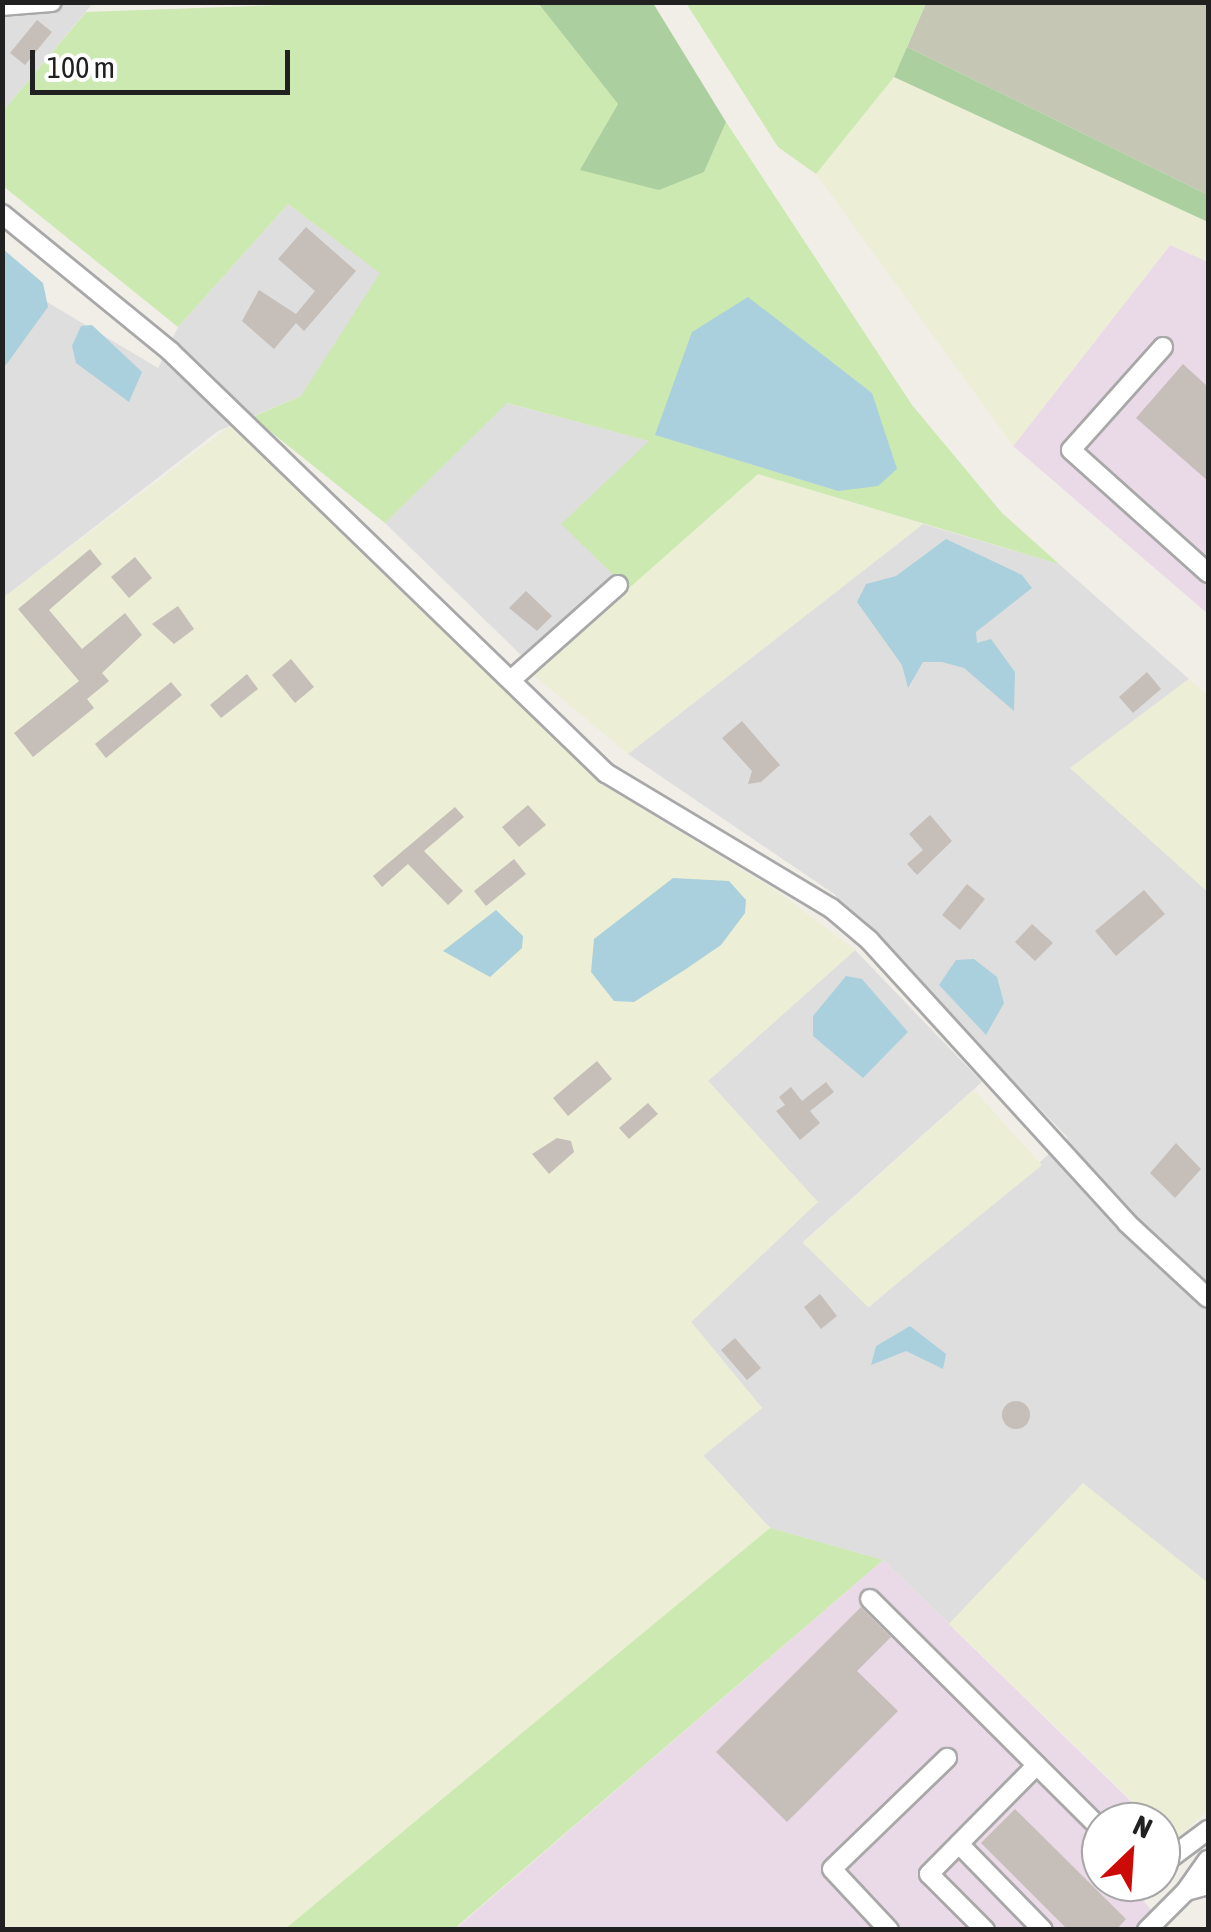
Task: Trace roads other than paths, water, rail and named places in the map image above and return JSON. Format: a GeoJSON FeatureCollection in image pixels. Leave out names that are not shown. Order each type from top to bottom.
{"type":"FeatureCollection","features":[{"type":"Feature","properties":{"kind":"street"},"geometry":{"type":"LineString","coordinates":[[2,6],[52,2]]}},
{"type":"Feature","properties":{"kind":"street"},"geometry":{"type":"LineString","coordinates":[[2,214],[170,350],[606,772],[830,908],[869,940],[1127,1222],[1208,1298]]}},
{"type":"Feature","properties":{"kind":"street"},"geometry":{"type":"LineString","coordinates":[[1163,347],[1070,450],[1208,573]]}},
{"type":"Feature","properties":{"kind":"street"},"geometry":{"type":"LineString","coordinates":[[511,680],[618,586]]}},
{"type":"Feature","properties":{"kind":"street"},"geometry":{"type":"LineString","coordinates":[[870,1599],[1081,1808]]}},
{"type":"Feature","properties":{"kind":"street"},"geometry":{"type":"LineString","coordinates":[[890,1930],[832,1869],[948,1758]]}},
{"type":"Feature","properties":{"kind":"street"},"geometry":{"type":"LineString","coordinates":[[985,1930],[929,1874],[1037,1765]]}},
{"type":"Feature","properties":{"kind":"street"},"geometry":{"type":"LineString","coordinates":[[1181,1854],[1208,1830]]}},
{"type":"Feature","properties":{"kind":"street"},"geometry":{"type":"LineString","coordinates":[[959,1844],[1044,1930]]}},
{"type":"Feature","properties":{"kind":"street"},"geometry":{"type":"LineString","coordinates":[[1170,1906],[1186,1851]]}},
{"type":"Feature","properties":{"kind":"street"},"geometry":{"type":"LineString","coordinates":[[1147,1930],[1186,1891],[1208,1860]]}},
{"type":"Feature","properties":{"kind":"street"},"geometry":{"type":"LineString","coordinates":[[1186,1891],[1208,1886]]}},
{"type":"Feature","properties":{"kind":"water"},"geometry":{"type":"Polygon","coordinates":[[[3,249],[43,283],[48,307],[3,369],[3,249]]]}},
{"type":"Feature","properties":{"kind":"water"},"geometry":{"type":"Polygon","coordinates":[[[748,297],[872,393],[897,469],[878,486],[838,491],[655,435],[692,332],[748,297]]]}},
{"type":"Feature","properties":{"kind":"water"},"geometry":{"type":"Polygon","coordinates":[[[92,325],[142,372],[129,402],[76,363],[72,346],[81,326],[92,325]]]}},
{"type":"Feature","properties":{"kind":"water"},"geometry":{"type":"Polygon","coordinates":[[[946,539],[1022,575],[1032,588],[976,632],[977,643],[991,639],[1015,672],[1014,711],[964,668],[942,662],[923,662],[908,688],[902,665],[857,602],[866,584],[896,576],[946,539]]]}},
{"type":"Feature","properties":{"kind":"water"},"geometry":{"type":"Polygon","coordinates":[[[673,878],[729,881],[746,900],[745,913],[721,945],[686,969],[634,1002],[614,1001],[591,972],[594,939],[673,878]]]}},
{"type":"Feature","properties":{"kind":"water"},"geometry":{"type":"Polygon","coordinates":[[[496,910],[523,936],[522,948],[490,977],[443,951],[496,910]]]}},
{"type":"Feature","properties":{"kind":"water"},"geometry":{"type":"Polygon","coordinates":[[[974,959],[997,977],[1004,1003],[986,1035],[939,985],[956,960],[974,959]]]}},
{"type":"Feature","properties":{"kind":"water"},"geometry":{"type":"Polygon","coordinates":[[[846,976],[862,979],[908,1032],[863,1078],[813,1036],[813,1016],[846,976]]]}},
{"type":"Feature","properties":{"kind":"water"},"geometry":{"type":"Polygon","coordinates":[[[910,1326],[946,1354],[943,1369],[906,1351],[871,1365],[876,1346],[910,1326]]]}}]}
